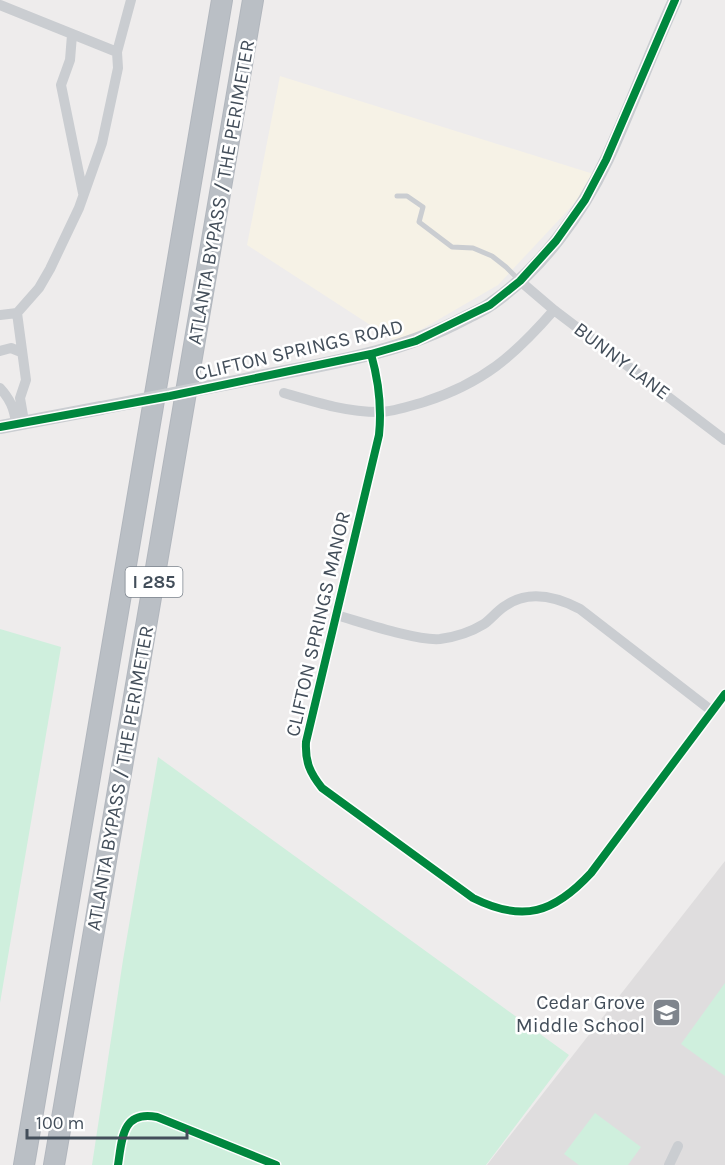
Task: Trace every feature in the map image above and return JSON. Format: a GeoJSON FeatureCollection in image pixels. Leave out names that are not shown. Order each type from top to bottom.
{"type":"FeatureCollection","features":[{"type":"Feature","properties":{"kind":"highway","name":"ATLANTA BYPASS / THE PERIMETER"},"geometry":{"type":"LineString","coordinates":[[24,1165],[222,0]]}},
{"type":"Feature","properties":{"kind":"highway","name":"ATLANTA BYPASS / THE PERIMETER"},"geometry":{"type":"LineString","coordinates":[[54,1165],[254,0]]}},
{"type":"Feature","properties":{"kind":"street"},"geometry":{"type":"LineString","coordinates":[[0,315],[16,313],[39,288],[84,195],[102,143],[118,68],[117,52],[131,0]]}},
{"type":"Feature","properties":{"kind":"street","name":"CLIFTON SPRINGS ROAD"},"geometry":{"type":"LineString","coordinates":[[0,427],[371,354],[416,341],[490,305],[520,281],[556,241],[585,200],[606,160],[654,44],[675,0]]}},
{"type":"Feature","properties":{"kind":"street"},"geometry":{"type":"LineString","coordinates":[[0,5],[117,52]]}},
{"type":"Feature","properties":{"kind":"street"},"geometry":{"type":"LineString","coordinates":[[72,35],[70,60],[62,85],[84,195]]}},
{"type":"Feature","properties":{"kind":"street","name":"BUNNY LANE"},"geometry":{"type":"LineString","coordinates":[[520,281],[554,310],[725,440]]}},
{"type":"Feature","properties":{"kind":"street"},"geometry":{"type":"LineString","coordinates":[[284,393],[347,410],[381,412],[412,406],[450,393],[484,375],[506,360],[554,310]]}},
{"type":"Feature","properties":{"kind":"street"},"geometry":{"type":"LineString","coordinates":[[16,313],[26,380],[20,398],[20,422]]}},
{"type":"Feature","properties":{"kind":"street"},"geometry":{"type":"LineString","coordinates":[[0,351],[10,348],[21,352]]}},
{"type":"Feature","properties":{"kind":"street","name":"CLIFTON SPRINGS MANOR"},"geometry":{"type":"LineString","coordinates":[[371,354],[379,383],[381,412],[379,435],[306,742],[305,759],[312,775],[322,788],[473,898],[492,907],[512,912],[536,910],[560,901],[576,890],[591,873],[725,694]]}},
{"type":"Feature","properties":{"kind":"street"},"geometry":{"type":"LineString","coordinates":[[0,388],[14,407],[20,422]]}},
{"type":"Feature","properties":{"kind":"street"},"geometry":{"type":"LineString","coordinates":[[336,615],[438,639],[471,631],[515,601],[536,595],[552,598],[579,609],[712,711]]}},
{"type":"Feature","properties":{"kind":"street"},"geometry":{"type":"LineString","coordinates":[[669,1165],[678,1146]]}},
{"type":"Feature","properties":{"kind":"lane"},"geometry":{"type":"LineString","coordinates":[[397,196],[408,196],[423,207],[419,222],[452,247],[473,248],[492,256],[520,281]]}},
{"type":"Feature","properties":{"kind":"shaded area"},"geometry":{"type":"Polygon","coordinates":[[[280,76],[600,176],[498,285],[398,343],[247,245],[280,76]]]}},
{"type":"Feature","properties":{"kind":"shaded area","name":"Cedar Grove Middle School"},"geometry":{"type":"Polygon","coordinates":[[[725,861],[725,1165],[487,1165],[725,861]]]}},
{"type":"Feature","properties":{"kind":"green space"},"geometry":{"type":"Polygon","coordinates":[[[0,629],[61,647],[0,1003],[0,629]]]}},
{"type":"Feature","properties":{"kind":"green space"},"geometry":{"type":"Polygon","coordinates":[[[158,757],[569,1055],[486,1165],[92,1165],[123,960],[158,757]]]}},
{"type":"Feature","properties":{"kind":"green space"},"geometry":{"type":"Polygon","coordinates":[[[725,983],[725,1076],[681,1044],[725,983]]]}},
{"type":"Feature","properties":{"kind":"green space"},"geometry":{"type":"Polygon","coordinates":[[[595,1113],[641,1147],[628,1165],[579,1165],[564,1154],[595,1113]]]}},
{"type":"Feature","properties":{"kind":"cycle path"},"geometry":{"type":"LineString","coordinates":[[0,427],[170,396],[371,354],[416,341],[490,305],[520,281],[556,241],[585,200],[606,160],[675,0]]}},
{"type":"Feature","properties":{"kind":"cycle path"},"geometry":{"type":"LineString","coordinates":[[371,354],[379,394],[379,435],[306,742],[309,767],[322,788],[473,898],[507,910],[523,912],[537,910],[564,897],[591,873],[725,694]]}},
{"type":"Feature","properties":{"kind":"cycle path"},"geometry":{"type":"LineString","coordinates":[[118,1165],[126,1129],[130,1122],[145,1116],[157,1117],[276,1165]]}},
{"type":"Feature","properties":{"kind":"place","name":"Cedar Grove Middle School"},"geometry":{"type":"Point","coordinates":[666,1013]}}]}
